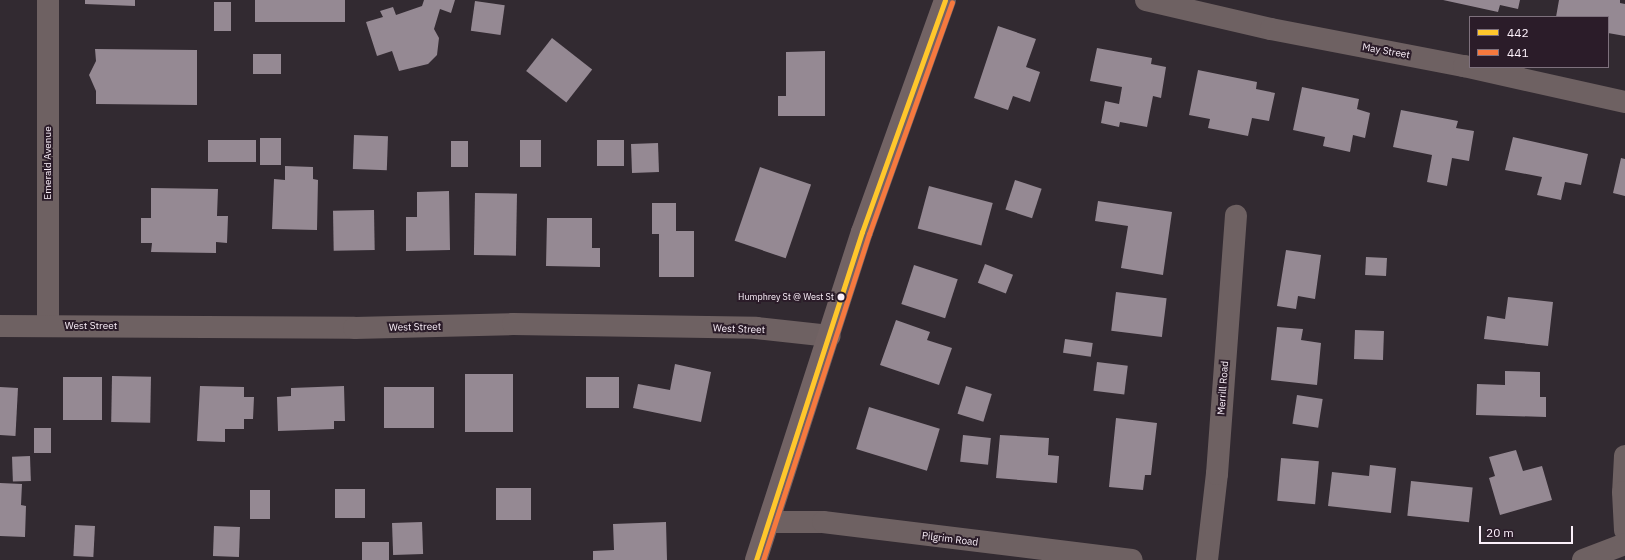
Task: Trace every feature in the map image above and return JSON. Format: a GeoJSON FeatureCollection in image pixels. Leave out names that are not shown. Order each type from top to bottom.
{"type":"FeatureCollection","features":[{"type":"Feature","properties":{"kind":"main road"},"geometry":{"type":"LineString","coordinates":[[756,560],[804,406],[830,336],[862,232],[945,0]]}},
{"type":"Feature","properties":{"kind":"street","name":"Emerald Avenue"},"geometry":{"type":"LineString","coordinates":[[48,0],[48,325]]}},
{"type":"Feature","properties":{"kind":"street","name":"May Street"},"geometry":{"type":"LineString","coordinates":[[1146,0],[1286,32],[1469,67]]}},
{"type":"Feature","properties":{"kind":"street","name":"May Street"},"geometry":{"type":"LineString","coordinates":[[1473,68],[1625,102]]}},
{"type":"Feature","properties":{"kind":"street","name":"Merrill Road"},"geometry":{"type":"LineString","coordinates":[[1207,560],[1217,474],[1236,216]]}},
{"type":"Feature","properties":{"kind":"street","name":"West Street"},"geometry":{"type":"LineString","coordinates":[[0,326],[48,325],[354,328],[521,325],[756,328],[830,336]]}},
{"type":"Feature","properties":{"kind":"street"},"geometry":{"type":"LineString","coordinates":[[1625,456],[1623,492],[1625,530]]}},
{"type":"Feature","properties":{"kind":"street","name":"Pilgrim Road"},"geometry":{"type":"LineString","coordinates":[[769,522],[823,522],[1132,560]]}},
{"type":"Feature","properties":{"kind":"street"},"geometry":{"type":"LineString","coordinates":[[1583,560],[1625,544]]}},
{"type":"Feature","properties":{"kind":"building"},"geometry":{"type":"Polygon","coordinates":[[[85,0],[135,0],[135,6],[85,4],[85,0]]]}},
{"type":"Feature","properties":{"kind":"building"},"geometry":{"type":"Polygon","coordinates":[[[255,0],[345,0],[345,22],[255,22],[255,0]]]}},
{"type":"Feature","properties":{"kind":"building"},"geometry":{"type":"Polygon","coordinates":[[[424,0],[455,0],[451,13],[440,9],[434,29],[439,38],[437,55],[428,64],[399,71],[392,51],[377,56],[366,22],[383,17],[380,11],[393,7],[396,15],[422,6],[424,0]]]}},
{"type":"Feature","properties":{"kind":"building"},"geometry":{"type":"Polygon","coordinates":[[[1443,0],[1520,0],[1518,9],[1500,5],[1498,12],[1443,0]]]}},
{"type":"Feature","properties":{"kind":"building"},"geometry":{"type":"Polygon","coordinates":[[[1559,0],[1620,0],[1620,3],[1625,4],[1625,36],[1609,33],[1609,16],[1556,16],[1559,0]]]}},
{"type":"Feature","properties":{"kind":"building"},"geometry":{"type":"Polygon","coordinates":[[[475,1],[505,5],[501,35],[471,31],[475,1]]]}},
{"type":"Feature","properties":{"kind":"building"},"geometry":{"type":"Polygon","coordinates":[[[214,2],[231,2],[231,31],[214,31],[214,2]]]}},
{"type":"Feature","properties":{"kind":"building"},"geometry":{"type":"Polygon","coordinates":[[[998,26],[1036,39],[1026,67],[1040,72],[1030,102],[1013,96],[1008,110],[974,98],[998,26]]]}},
{"type":"Feature","properties":{"kind":"building"},"geometry":{"type":"Polygon","coordinates":[[[552,38],[592,69],[566,102],[526,71],[552,38]]]}},
{"type":"Feature","properties":{"kind":"building"},"geometry":{"type":"Polygon","coordinates":[[[1097,48],[1152,58],[1151,64],[1166,67],[1161,98],[1153,96],[1147,127],[1120,122],[1119,127],[1101,123],[1105,101],[1119,104],[1122,87],[1090,81],[1097,48]]]}},
{"type":"Feature","properties":{"kind":"building"},"geometry":{"type":"Polygon","coordinates":[[[95,49],[197,50],[197,105],[96,104],[96,91],[89,75],[96,61],[95,49]]]}},
{"type":"Feature","properties":{"kind":"building"},"geometry":{"type":"Polygon","coordinates":[[[825,51],[825,116],[778,116],[778,96],[786,96],[786,52],[825,51]]]}},
{"type":"Feature","properties":{"kind":"building"},"geometry":{"type":"Polygon","coordinates":[[[253,54],[281,54],[281,74],[253,74],[253,54]]]}},
{"type":"Feature","properties":{"kind":"building"},"geometry":{"type":"Polygon","coordinates":[[[1198,70],[1257,82],[1256,89],[1275,93],[1269,121],[1252,118],[1248,136],[1208,128],[1210,119],[1189,115],[1198,70]]]}},
{"type":"Feature","properties":{"kind":"building"},"geometry":{"type":"Polygon","coordinates":[[[1302,87],[1359,99],[1357,109],[1370,113],[1365,138],[1353,135],[1350,152],[1323,146],[1325,137],[1293,130],[1302,87]]]}},
{"type":"Feature","properties":{"kind":"building"},"geometry":{"type":"Polygon","coordinates":[[[1401,110],[1458,121],[1456,128],[1474,131],[1469,161],[1452,158],[1447,186],[1427,182],[1432,155],[1393,147],[1401,110]]]}},
{"type":"Feature","properties":{"kind":"building"},"geometry":{"type":"Polygon","coordinates":[[[354,135],[388,136],[387,170],[353,169],[354,135]]]}},
{"type":"Feature","properties":{"kind":"building"},"geometry":{"type":"Polygon","coordinates":[[[1513,137],[1588,154],[1581,185],[1565,182],[1561,200],[1537,195],[1542,177],[1505,170],[1513,137]]]}},
{"type":"Feature","properties":{"kind":"building"},"geometry":{"type":"Polygon","coordinates":[[[260,138],[281,138],[281,165],[260,165],[260,138]]]}},
{"type":"Feature","properties":{"kind":"building"},"geometry":{"type":"Polygon","coordinates":[[[208,140],[256,140],[256,162],[208,162],[208,140]]]}},
{"type":"Feature","properties":{"kind":"building"},"geometry":{"type":"Polygon","coordinates":[[[520,140],[541,140],[541,167],[520,167],[520,140]]]}},
{"type":"Feature","properties":{"kind":"building"},"geometry":{"type":"Polygon","coordinates":[[[597,140],[624,140],[624,166],[597,166],[597,140]]]}},
{"type":"Feature","properties":{"kind":"building"},"geometry":{"type":"Polygon","coordinates":[[[451,141],[468,141],[468,167],[451,167],[451,141]]]}},
{"type":"Feature","properties":{"kind":"building"},"geometry":{"type":"Polygon","coordinates":[[[658,143],[659,172],[632,173],[631,144],[658,143]]]}},
{"type":"Feature","properties":{"kind":"building"},"geometry":{"type":"Polygon","coordinates":[[[1621,158],[1625,159],[1625,196],[1613,193],[1621,158]]]}},
{"type":"Feature","properties":{"kind":"building"},"geometry":{"type":"Polygon","coordinates":[[[285,166],[313,167],[313,179],[318,180],[317,230],[272,229],[274,179],[285,180],[285,166]]]}},
{"type":"Feature","properties":{"kind":"building"},"geometry":{"type":"Polygon","coordinates":[[[760,167],[811,185],[786,258],[735,241],[760,167]]]}},
{"type":"Feature","properties":{"kind":"building"},"geometry":{"type":"Polygon","coordinates":[[[1015,180],[1042,189],[1032,218],[1005,209],[1015,180]]]}},
{"type":"Feature","properties":{"kind":"building"},"geometry":{"type":"Polygon","coordinates":[[[929,186],[993,203],[981,246],[918,229],[929,186]]]}},
{"type":"Feature","properties":{"kind":"building"},"geometry":{"type":"Polygon","coordinates":[[[151,188],[218,189],[217,216],[228,216],[227,243],[216,242],[216,253],[151,252],[152,243],[141,243],[141,218],[151,218],[151,188]]]}},
{"type":"Feature","properties":{"kind":"building"},"geometry":{"type":"Polygon","coordinates":[[[449,191],[450,250],[406,251],[406,217],[417,217],[417,192],[449,191]]]}},
{"type":"Feature","properties":{"kind":"building"},"geometry":{"type":"Polygon","coordinates":[[[475,193],[517,194],[516,256],[474,255],[475,193]]]}},
{"type":"Feature","properties":{"kind":"building"},"geometry":{"type":"Polygon","coordinates":[[[1098,201],[1172,212],[1163,275],[1121,268],[1128,226],[1095,221],[1098,201]]]}},
{"type":"Feature","properties":{"kind":"building"},"geometry":{"type":"Polygon","coordinates":[[[652,203],[676,203],[676,231],[694,231],[694,277],[659,277],[659,234],[652,234],[652,203]]]}},
{"type":"Feature","properties":{"kind":"building"},"geometry":{"type":"Polygon","coordinates":[[[374,210],[375,250],[334,251],[333,211],[374,210]]]}},
{"type":"Feature","properties":{"kind":"building"},"geometry":{"type":"Polygon","coordinates":[[[547,218],[592,218],[592,248],[600,248],[600,267],[546,266],[547,218]]]}},
{"type":"Feature","properties":{"kind":"building"},"geometry":{"type":"Polygon","coordinates":[[[1286,250],[1321,255],[1315,299],[1298,296],[1296,309],[1277,306],[1286,250]]]}},
{"type":"Feature","properties":{"kind":"building"},"geometry":{"type":"Polygon","coordinates":[[[1366,257],[1387,258],[1386,276],[1365,275],[1366,257]]]}},
{"type":"Feature","properties":{"kind":"building"},"geometry":{"type":"Polygon","coordinates":[[[985,264],[1013,275],[1006,293],[978,283],[985,264]]]}},
{"type":"Feature","properties":{"kind":"building"},"geometry":{"type":"Polygon","coordinates":[[[914,265],[958,279],[945,318],[901,304],[914,265]]]}},
{"type":"Feature","properties":{"kind":"building"},"geometry":{"type":"Polygon","coordinates":[[[1116,292],[1167,298],[1162,337],[1111,331],[1116,292]]]}},
{"type":"Feature","properties":{"kind":"building"},"geometry":{"type":"Polygon","coordinates":[[[1508,297],[1553,302],[1548,346],[1484,339],[1487,316],[1505,319],[1508,297]]]}},
{"type":"Feature","properties":{"kind":"building"},"geometry":{"type":"Polygon","coordinates":[[[896,320],[930,332],[927,340],[952,348],[939,385],[880,365],[896,320]]]}},
{"type":"Feature","properties":{"kind":"building"},"geometry":{"type":"Polygon","coordinates":[[[1277,327],[1303,329],[1301,340],[1321,343],[1317,385],[1271,380],[1277,327]]]}},
{"type":"Feature","properties":{"kind":"building"},"geometry":{"type":"Polygon","coordinates":[[[1355,330],[1384,331],[1383,360],[1354,359],[1355,330]]]}},
{"type":"Feature","properties":{"kind":"building"},"geometry":{"type":"Polygon","coordinates":[[[1065,339],[1093,343],[1091,357],[1063,353],[1065,339]]]}},
{"type":"Feature","properties":{"kind":"building"},"geometry":{"type":"Polygon","coordinates":[[[1097,362],[1128,366],[1124,395],[1093,391],[1097,362]]]}},
{"type":"Feature","properties":{"kind":"building"},"geometry":{"type":"Polygon","coordinates":[[[675,364],[711,372],[701,422],[633,408],[638,384],[670,390],[675,364]]]}},
{"type":"Feature","properties":{"kind":"building"},"geometry":{"type":"Polygon","coordinates":[[[1505,371],[1540,372],[1540,397],[1546,397],[1546,417],[1476,415],[1477,384],[1505,385],[1505,371]]]}},
{"type":"Feature","properties":{"kind":"building"},"geometry":{"type":"Polygon","coordinates":[[[465,374],[513,374],[513,432],[465,432],[465,374]]]}},
{"type":"Feature","properties":{"kind":"building"},"geometry":{"type":"Polygon","coordinates":[[[112,376],[151,377],[150,423],[111,422],[112,376]]]}},
{"type":"Feature","properties":{"kind":"building"},"geometry":{"type":"Polygon","coordinates":[[[63,377],[102,377],[102,420],[63,420],[63,377]]]}},
{"type":"Feature","properties":{"kind":"building"},"geometry":{"type":"Polygon","coordinates":[[[586,377],[619,377],[619,408],[586,408],[586,377]]]}},
{"type":"Feature","properties":{"kind":"building"},"geometry":{"type":"Polygon","coordinates":[[[200,386],[244,387],[244,397],[254,397],[253,419],[244,419],[244,429],[225,429],[225,442],[197,441],[200,386]]]}},
{"type":"Feature","properties":{"kind":"building"},"geometry":{"type":"Polygon","coordinates":[[[344,386],[345,421],[334,421],[334,429],[278,431],[277,397],[291,396],[291,388],[344,386]]]}},
{"type":"Feature","properties":{"kind":"building"},"geometry":{"type":"Polygon","coordinates":[[[966,386],[992,394],[983,422],[958,414],[966,386]]]}},
{"type":"Feature","properties":{"kind":"building"},"geometry":{"type":"Polygon","coordinates":[[[0,387],[18,388],[15,436],[0,435],[0,387]]]}},
{"type":"Feature","properties":{"kind":"building"},"geometry":{"type":"Polygon","coordinates":[[[384,387],[434,387],[434,428],[384,428],[384,387]]]}},
{"type":"Feature","properties":{"kind":"building"},"geometry":{"type":"Polygon","coordinates":[[[1297,395],[1323,399],[1318,428],[1292,424],[1297,395]]]}},
{"type":"Feature","properties":{"kind":"building"},"geometry":{"type":"Polygon","coordinates":[[[869,407],[940,429],[927,471],[856,449],[869,407]]]}},
{"type":"Feature","properties":{"kind":"building"},"geometry":{"type":"Polygon","coordinates":[[[1116,418],[1157,423],[1151,475],[1145,475],[1143,490],[1109,487],[1116,418]]]}},
{"type":"Feature","properties":{"kind":"building"},"geometry":{"type":"Polygon","coordinates":[[[34,428],[51,428],[51,453],[34,453],[34,428]]]}},
{"type":"Feature","properties":{"kind":"building"},"geometry":{"type":"Polygon","coordinates":[[[963,435],[991,438],[988,465],[960,462],[963,435]]]}},
{"type":"Feature","properties":{"kind":"building"},"geometry":{"type":"Polygon","coordinates":[[[1000,435],[1049,438],[1048,455],[1059,456],[1057,483],[996,478],[1000,435]]]}},
{"type":"Feature","properties":{"kind":"building"},"geometry":{"type":"Polygon","coordinates":[[[1516,450],[1523,471],[1542,466],[1552,500],[1500,515],[1489,478],[1495,476],[1489,457],[1516,450]]]}},
{"type":"Feature","properties":{"kind":"building"},"geometry":{"type":"Polygon","coordinates":[[[30,456],[31,481],[13,482],[12,457],[30,456]]]}},
{"type":"Feature","properties":{"kind":"building"},"geometry":{"type":"Polygon","coordinates":[[[1281,458],[1319,461],[1315,504],[1277,501],[1281,458]]]}},
{"type":"Feature","properties":{"kind":"building"},"geometry":{"type":"Polygon","coordinates":[[[1370,465],[1396,468],[1391,513],[1328,506],[1332,472],[1369,476],[1370,465]]]}},
{"type":"Feature","properties":{"kind":"building"},"geometry":{"type":"Polygon","coordinates":[[[1411,481],[1473,487],[1469,522],[1407,516],[1411,481]]]}},
{"type":"Feature","properties":{"kind":"building"},"geometry":{"type":"Polygon","coordinates":[[[0,483],[22,484],[21,505],[26,506],[25,537],[0,536],[0,483]]]}},
{"type":"Feature","properties":{"kind":"building"},"geometry":{"type":"Polygon","coordinates":[[[496,488],[531,488],[531,520],[496,520],[496,488]]]}},
{"type":"Feature","properties":{"kind":"building"},"geometry":{"type":"Polygon","coordinates":[[[335,489],[365,489],[365,518],[335,518],[335,489]]]}},
{"type":"Feature","properties":{"kind":"building"},"geometry":{"type":"Polygon","coordinates":[[[250,490],[270,490],[270,519],[250,519],[250,490]]]}},
{"type":"Feature","properties":{"kind":"building"},"geometry":{"type":"Polygon","coordinates":[[[422,522],[423,554],[393,555],[392,523],[422,522]]]}},
{"type":"Feature","properties":{"kind":"building"},"geometry":{"type":"Polygon","coordinates":[[[666,522],[667,560],[593,560],[593,551],[614,550],[613,524],[666,522]]]}},
{"type":"Feature","properties":{"kind":"building"},"geometry":{"type":"Polygon","coordinates":[[[75,525],[95,526],[93,557],[73,556],[75,525]]]}},
{"type":"Feature","properties":{"kind":"building"},"geometry":{"type":"Polygon","coordinates":[[[214,526],[240,527],[239,557],[213,556],[214,526]]]}},
{"type":"Feature","properties":{"kind":"building"},"geometry":{"type":"Polygon","coordinates":[[[362,542],[389,542],[389,560],[362,560],[362,542]]]}},
{"type":"Feature","properties":{"kind":"transit line","name":"442"},"geometry":{"type":"LineString","coordinates":[[756,560],[862,232],[945,0]]}},
{"type":"Feature","properties":{"kind":"transit line","name":"441"},"geometry":{"type":"LineString","coordinates":[[763,560],[869,234],[952,2]]}},
{"type":"Feature","properties":{"kind":"place","name":"Humphrey St @ West St"},"geometry":{"type":"Point","coordinates":[841,297]}}]}
